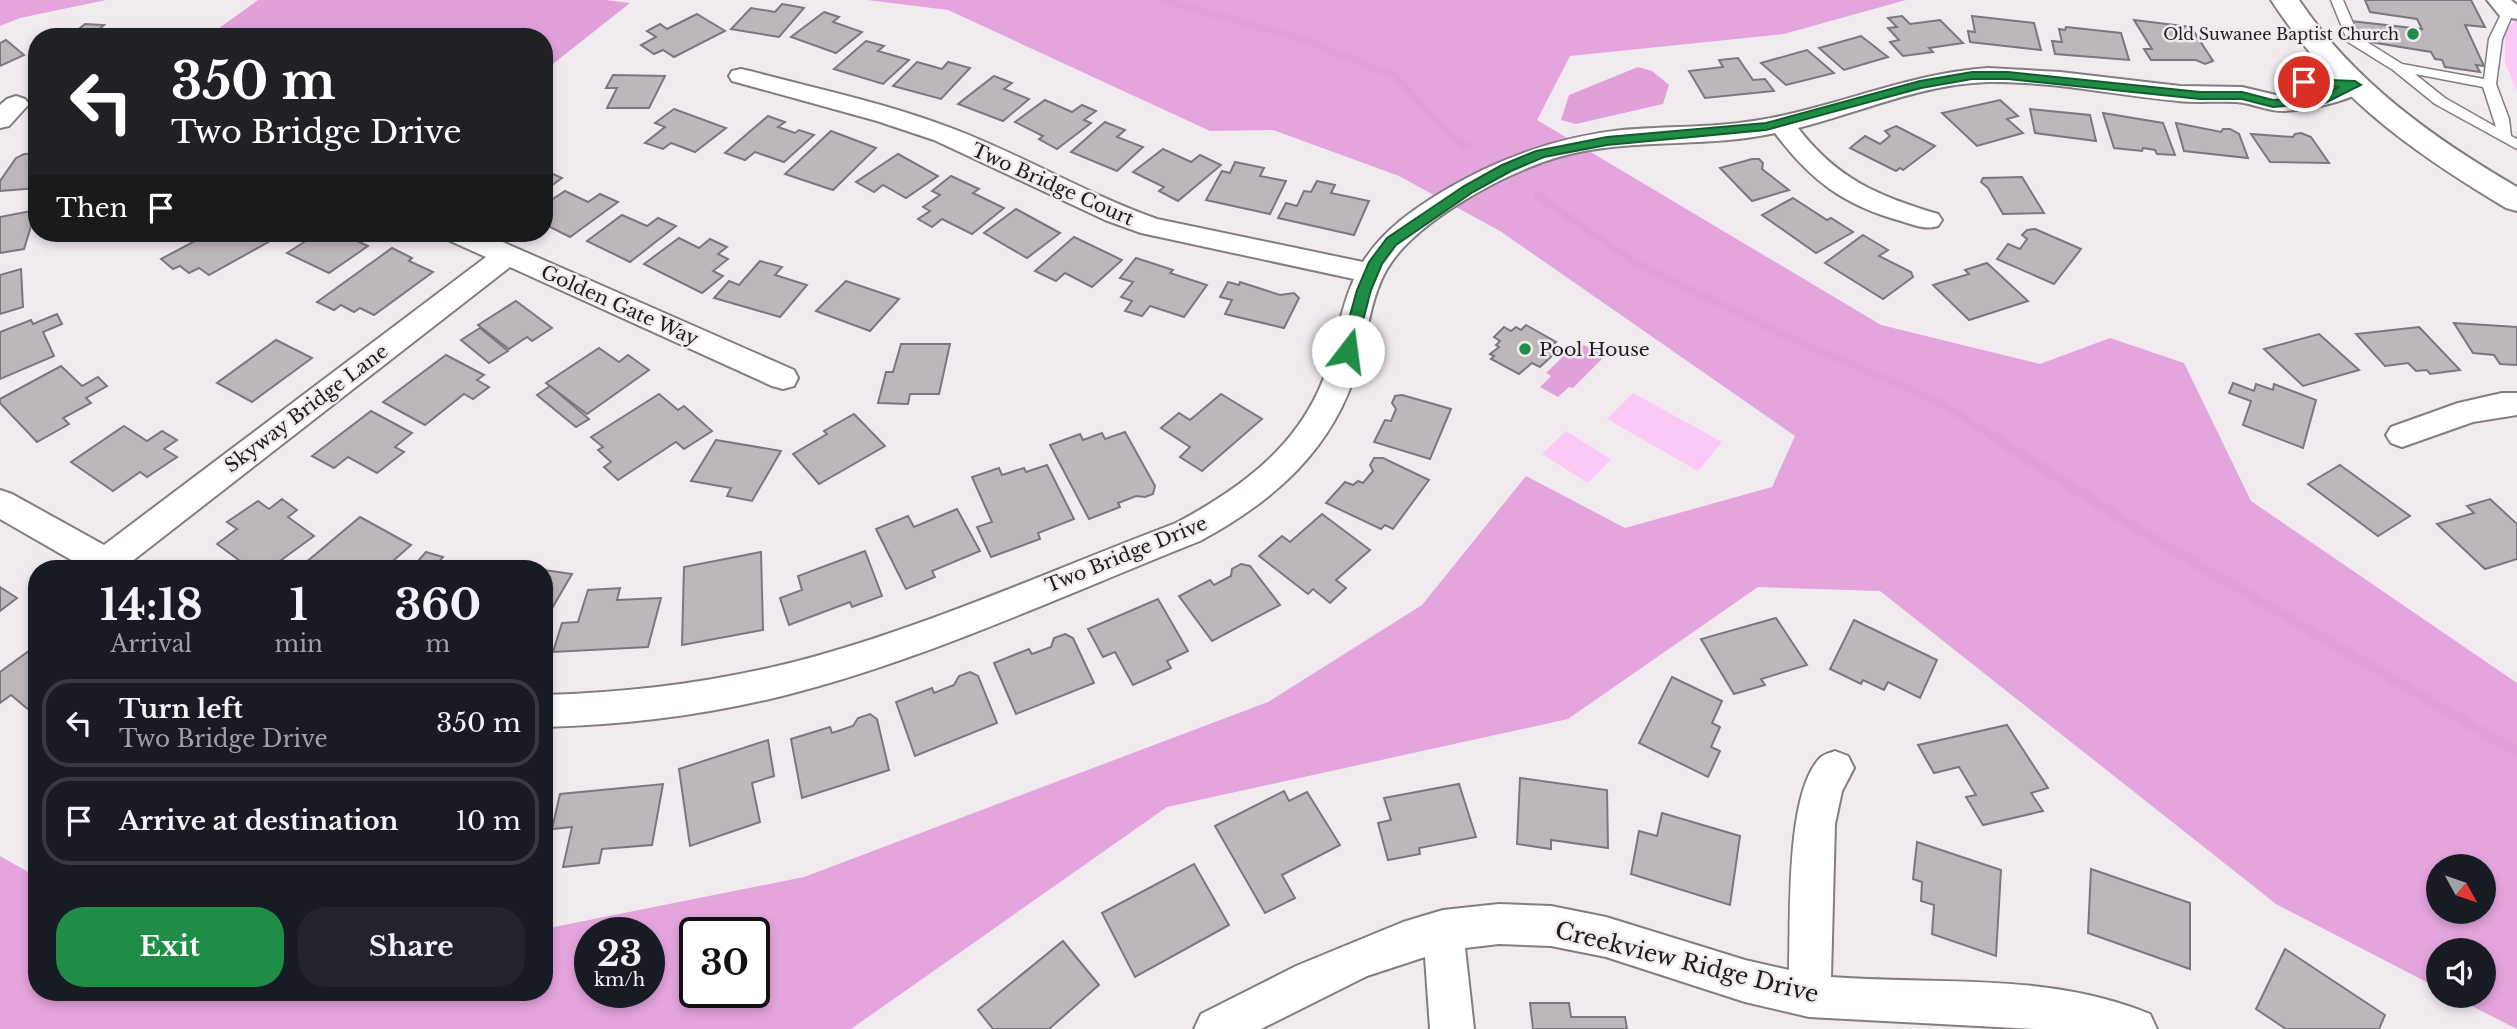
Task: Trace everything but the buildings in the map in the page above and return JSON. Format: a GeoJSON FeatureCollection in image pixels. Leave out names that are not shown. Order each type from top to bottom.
{"type":"FeatureCollection","features":[{"type":"Feature","properties":{"kind":"street"},"geometry":{"type":"LineString","coordinates":[[2285,0],[2310,35],[2355,85],[2426,143],[2517,201]]}},
{"type":"Feature","properties":{"kind":"street","name":"Two Bridge Court"},"geometry":{"type":"LineString","coordinates":[[741,76],[943,134],[1151,228],[1371,273]]}},
{"type":"Feature","properties":{"kind":"street","name":"Two Bridge Drive"},"geometry":{"type":"LineString","coordinates":[[553,711],[608,709],[680,701],[821,671],[888,649],[1188,532],[1216,518],[1271,479],[1296,454],[1317,427],[1338,386],[1371,273],[1392,242],[1404,231],[1490,177],[1541,154],[1593,143],[1781,124],[1920,84],[1972,76],[2008,76],[2200,96],[2242,95],[2273,103],[2321,100],[2355,85]]}},
{"type":"Feature","properties":{"kind":"street"},"geometry":{"type":"LineString","coordinates":[[1781,124],[1804,155],[1835,184],[1868,201],[1928,220]]}},
{"type":"Feature","properties":{"kind":"street","name":"Golden Gate Way"},"geometry":{"type":"LineString","coordinates":[[478,242],[783,378]]}},
{"type":"Feature","properties":{"kind":"street","name":"Skyway Bridge Lane"},"geometry":{"type":"LineString","coordinates":[[117,560],[507,255]]}},
{"type":"Feature","properties":{"kind":"street"},"geometry":{"type":"LineString","coordinates":[[2402,435],[2465,413],[2502,404],[2517,404]]}},
{"type":"Feature","properties":{"kind":"street"},"geometry":{"type":"LineString","coordinates":[[0,503],[102,560]]}},
{"type":"Feature","properties":{"kind":"street"},"geometry":{"type":"LineString","coordinates":[[1809,996],[1815,824],[1824,786],[1835,768]]}},
{"type":"Feature","properties":{"kind":"street","name":"Creekview Ridge Drive"},"geometry":{"type":"LineString","coordinates":[[1216,1029],[1356,960],[1403,940],[1443,930],[1517,922],[1604,936],[1727,976],[1809,996],[1893,1004],[2022,1005],[2067,1010],[2135,1029]]}},
{"type":"Feature","properties":{"kind":"street"},"geometry":{"type":"LineString","coordinates":[[1443,930],[1452,1029]]}},
{"type":"Feature","properties":{"kind":"lane"},"geometry":{"type":"LineString","coordinates":[[2337,0],[2353,39],[2398,67],[2446,105],[2517,145]]}},
{"type":"Feature","properties":{"kind":"lane"},"geometry":{"type":"LineString","coordinates":[[2504,136],[2502,120],[2489,84],[2495,72],[2497,31],[2508,8]]}},
{"type":"Feature","properties":{"kind":"lane"},"geometry":{"type":"LineString","coordinates":[[2398,67],[2489,84]]}},
{"type":"Feature","properties":{"kind":"shaded area"},"geometry":{"type":"Polygon","coordinates":[[[0,0],[106,0],[20,18],[0,26],[0,0]]]}},
{"type":"Feature","properties":{"kind":"shaded area"},"geometry":{"type":"Polygon","coordinates":[[[258,0],[606,0],[630,3],[553,64],[553,28],[219,28],[258,0]]]}},
{"type":"Feature","properties":{"kind":"shaded area"},"geometry":{"type":"Polygon","coordinates":[[[867,0],[1906,0],[1784,34],[1570,56],[1537,120],[1881,325],[2040,364],[2110,338],[2184,363],[2251,501],[2517,683],[2517,1029],[2476,1008],[2496,1008],[2496,938],[2426,938],[2426,982],[2276,904],[1880,591],[1758,587],[1568,719],[1167,807],[851,1029],[0,1029],[0,856],[28,872],[28,1001],[553,1001],[553,927],[574,923],[574,1008],[665,1008],[665,917],[604,917],[804,877],[1268,702],[1422,605],[1526,476],[1625,528],[1772,487],[1795,436],[1500,231],[1399,176],[1273,130],[1210,131],[948,10],[867,0]]]}},
{"type":"Feature","properties":{"kind":"shaded area"},"geometry":{"type":"Polygon","coordinates":[[[2516,20],[2517,91],[2505,63],[2505,30],[2516,20]]]}},
{"type":"Feature","properties":{"kind":"shaded area"},"geometry":{"type":"Polygon","coordinates":[[[1638,67],[1652,71],[1669,85],[1663,104],[1576,124],[1561,120],[1569,95],[1638,67]]]}},
{"type":"Feature","properties":{"kind":"shaded area"},"geometry":{"type":"Polygon","coordinates":[[[1578,342],[1605,356],[1573,388],[1569,387],[1558,397],[1540,387],[1551,376],[1546,373],[1578,342]]]}},
{"type":"Feature","properties":{"kind":"shaded area"},"geometry":{"type":"Polygon","coordinates":[[[1633,393],[1722,442],[1698,471],[1607,419],[1633,393]]]}},
{"type":"Feature","properties":{"kind":"shaded area"},"geometry":{"type":"Polygon","coordinates":[[[1566,431],[1611,459],[1588,483],[1542,454],[1566,431]]]}},
{"type":"Feature","properties":{"kind":"waterway"},"geometry":{"type":"LineString","coordinates":[[1162,0],[1296,37],[1395,76],[1451,136],[1468,147]]}},
{"type":"Feature","properties":{"kind":"waterway"},"geometry":{"type":"LineString","coordinates":[[1537,195],[1631,260],[1787,337],[1936,400],[1995,438]]}},
{"type":"Feature","properties":{"kind":"waterway"},"geometry":{"type":"LineString","coordinates":[[1992,436],[2144,533],[2517,752]]}},
{"type":"Feature","properties":{"kind":"place","name":"Old Suwanee Baptist Church"},"geometry":{"type":"Point","coordinates":[2413,34]}},
{"type":"Feature","properties":{"kind":"place","name":"Pool House"},"geometry":{"type":"Point","coordinates":[1525,349]}},
{"type":"Feature","properties":{"kind":"route"},"geometry":{"type":"LineString","coordinates":[[1348,351],[1364,290],[1376,262],[1392,242],[1404,231],[1469,189],[1507,168],[1541,154],[1607,141],[1766,127],[1920,84],[1972,76],[2008,76],[2200,96],[2242,95],[2273,103],[2321,100],[2355,85],[2304,82]]}}]}
